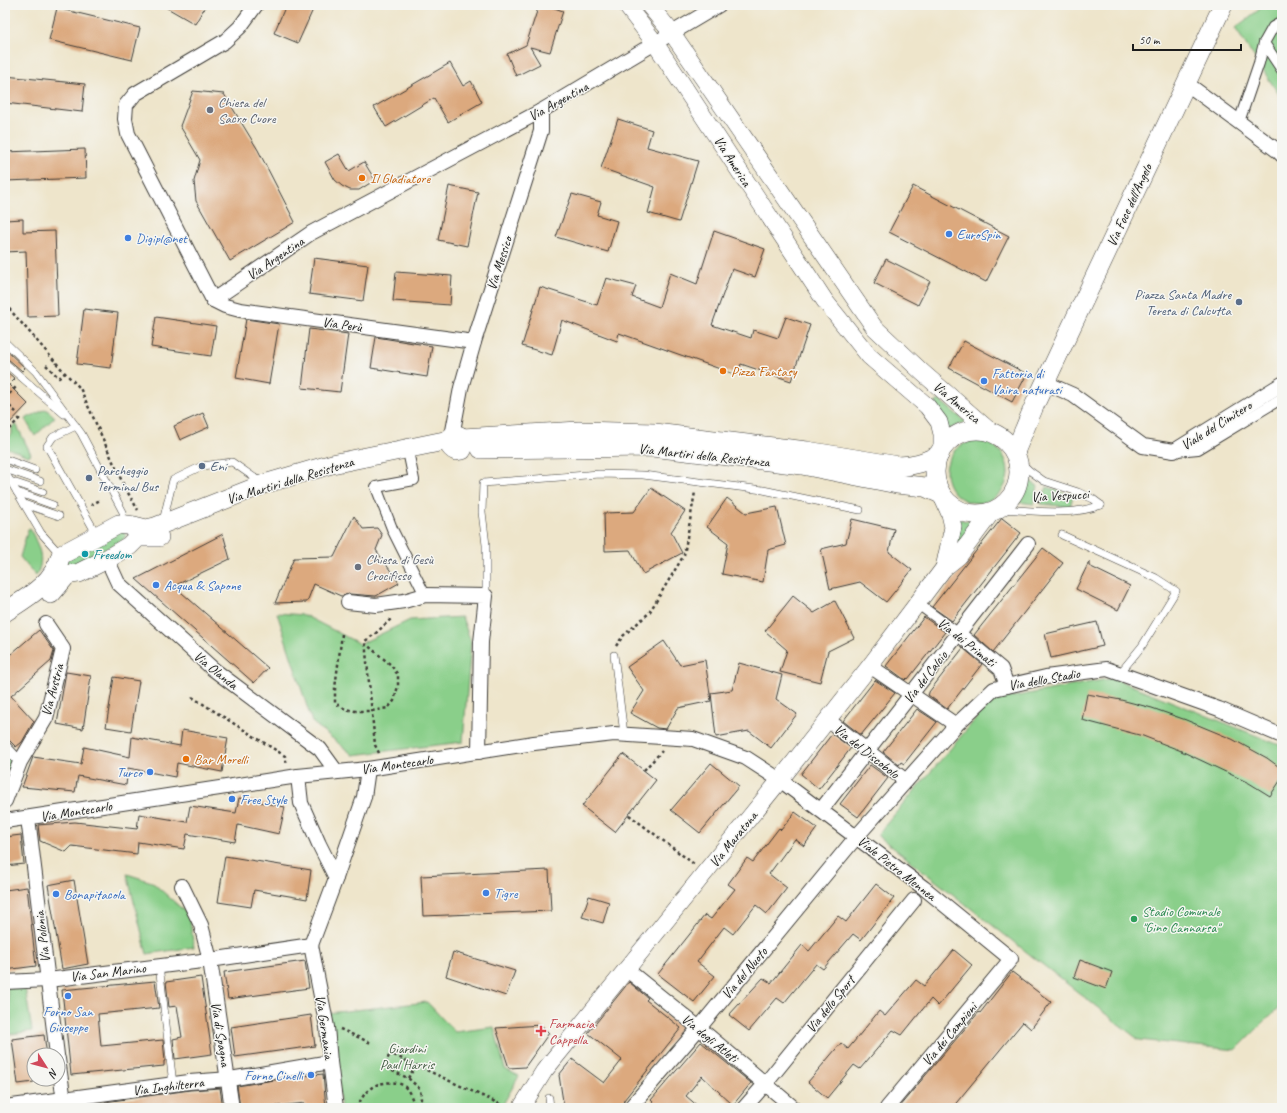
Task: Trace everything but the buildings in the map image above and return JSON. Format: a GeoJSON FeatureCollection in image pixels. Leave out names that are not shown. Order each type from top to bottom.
{"type":"FeatureCollection","features":[{"type":"Feature","properties":{"kind":"main road","name":"Via Foce dell'Angelo"},"geometry":{"type":"LineString","coordinates":[[1016,456],[1035,404],[1223,5]]}},
{"type":"Feature","properties":{"kind":"main road","name":"Via Foce dell'Angelo"},"geometry":{"type":"LineString","coordinates":[[994,433],[1018,422],[1035,404]]}},
{"type":"Feature","properties":{"kind":"main road","name":"Via Martiri della Resistenza"},"geometry":{"type":"LineString","coordinates":[[132,525],[158,537],[240,500],[335,469],[456,442],[579,431],[655,433],[807,451],[899,466],[914,466],[926,462],[940,451],[952,438],[965,431],[980,430],[994,433]]}},
{"type":"Feature","properties":{"kind":"main road"},"geometry":{"type":"LineString","coordinates":[[994,433],[1007,442],[1016,456],[1020,476],[1016,489],[1007,502],[994,511]]}},
{"type":"Feature","properties":{"kind":"main road","name":"Via Martiri della Resistenza"},"geometry":{"type":"LineString","coordinates":[[456,442],[482,449],[652,447],[802,465],[897,484],[924,487],[941,494]]}},
{"type":"Feature","properties":{"kind":"main road","name":"Via Martiri della Resistenza"},"geometry":{"type":"LineString","coordinates":[[940,451],[935,469],[936,482],[941,494],[959,511],[974,515],[994,511]]}},
{"type":"Feature","properties":{"kind":"main road","name":"Via Martiri della Resistenza"},"geometry":{"type":"LineString","coordinates":[[5,625],[54,592],[62,565],[119,524],[132,525],[146,529],[158,526],[264,484],[332,464],[410,452]]}},
{"type":"Feature","properties":{"kind":"main road"},"geometry":{"type":"LineString","coordinates":[[5,612],[41,587],[62,565],[79,573],[129,546],[132,525]]}},
{"type":"Feature","properties":{"kind":"street"},"geometry":{"type":"LineString","coordinates":[[213,300],[128,134],[125,119],[126,106],[135,94],[225,41],[240,26],[256,5]]}},
{"type":"Feature","properties":{"kind":"street","name":"Via America"},"geometry":{"type":"LineString","coordinates":[[626,5],[655,43],[825,301],[870,356],[927,406],[939,422],[942,434],[940,451]]}},
{"type":"Feature","properties":{"kind":"street","name":"Via America"},"geometry":{"type":"LineString","coordinates":[[649,5],[672,33],[874,327],[923,374],[994,433]]}},
{"type":"Feature","properties":{"kind":"street","name":"Via Argentina"},"geometry":{"type":"LineString","coordinates":[[213,300],[311,233],[541,111],[719,5]]}},
{"type":"Feature","properties":{"kind":"street"},"geometry":{"type":"LineString","coordinates":[[1239,122],[1259,63],[1264,43],[1273,28],[1282,22]]}},
{"type":"Feature","properties":{"kind":"street"},"geometry":{"type":"LineString","coordinates":[[1264,43],[1282,69]]}},
{"type":"Feature","properties":{"kind":"street"},"geometry":{"type":"LineString","coordinates":[[1186,83],[1278,151],[1282,156]]}},
{"type":"Feature","properties":{"kind":"street","name":"Via Messico"},"geometry":{"type":"LineString","coordinates":[[456,442],[456,415],[461,388],[474,342],[541,131],[541,111]]}},
{"type":"Feature","properties":{"kind":"street","name":"Via Perù"},"geometry":{"type":"LineString","coordinates":[[213,300],[225,306],[240,310],[474,342]]}},
{"type":"Feature","properties":{"kind":"street"},"geometry":{"type":"LineString","coordinates":[[839,318],[858,303]]}},
{"type":"Feature","properties":{"kind":"street","name":"Viale del Cimitero"},"geometry":{"type":"LineString","coordinates":[[1046,383],[1073,395],[1143,446],[1174,451],[1282,384]]}},
{"type":"Feature","properties":{"kind":"street"},"geometry":{"type":"LineString","coordinates":[[1174,451],[1198,449],[1282,398]]}},
{"type":"Feature","properties":{"kind":"street"},"geometry":{"type":"LineString","coordinates":[[410,452],[414,480],[376,487],[393,531],[425,595]]}},
{"type":"Feature","properties":{"kind":"street","name":"Via Maratona"},"geometry":{"type":"LineString","coordinates":[[941,494],[950,514],[953,527],[944,568]]}},
{"type":"Feature","properties":{"kind":"street","name":"Via Maratona"},"geometry":{"type":"LineString","coordinates":[[521,1108],[544,1072],[828,720],[944,568],[959,556],[994,511]]}},
{"type":"Feature","properties":{"kind":"street","name":"Via del Calcio"},"geometry":{"type":"LineString","coordinates":[[821,810],[1028,544]]}},
{"type":"Feature","properties":{"kind":"street","name":"Via Olanda"},"geometry":{"type":"LineString","coordinates":[[107,559],[118,583],[123,588],[213,669],[320,749],[336,771]]}},
{"type":"Feature","properties":{"kind":"street"},"geometry":{"type":"LineString","coordinates":[[348,602],[376,606],[404,601],[425,595],[486,596],[481,642],[479,752]]}},
{"type":"Feature","properties":{"kind":"street","name":"Via dei Primati"},"geometry":{"type":"LineString","coordinates":[[918,604],[959,634],[1001,669],[1007,686]]}},
{"type":"Feature","properties":{"kind":"street","name":"Via Austria"},"geometry":{"type":"LineString","coordinates":[[5,821],[5,801],[20,762],[46,718],[63,649],[46,624]]}},
{"type":"Feature","properties":{"kind":"street"},"geometry":{"type":"LineString","coordinates":[[870,666],[956,725]]}},
{"type":"Feature","properties":{"kind":"street","name":"Via dello Stadio"},"geometry":{"type":"LineString","coordinates":[[857,836],[956,725],[994,689],[1046,677],[1107,669],[1219,709],[1282,736]]}},
{"type":"Feature","properties":{"kind":"street","name":"Via del Discobolo"},"geometry":{"type":"LineString","coordinates":[[828,720],[906,781]]}},
{"type":"Feature","properties":{"kind":"street","name":"Via Montecarlo"},"geometry":{"type":"LineString","coordinates":[[5,821],[293,777],[614,734],[693,739],[746,758],[780,780]]}},
{"type":"Feature","properties":{"kind":"street"},"geometry":{"type":"LineString","coordinates":[[5,746],[20,762]]}},
{"type":"Feature","properties":{"kind":"street"},"geometry":{"type":"LineString","coordinates":[[311,946],[364,797],[368,768]]}},
{"type":"Feature","properties":{"kind":"street"},"geometry":{"type":"LineString","coordinates":[[293,777],[301,803],[336,878]]}},
{"type":"Feature","properties":{"kind":"street","name":"Viale Pietro Mennea"},"geometry":{"type":"LineString","coordinates":[[780,780],[857,836],[924,888],[1011,960]]}},
{"type":"Feature","properties":{"kind":"street","name":"Via Polonia"},"geometry":{"type":"LineString","coordinates":[[28,818],[57,1047]]}},
{"type":"Feature","properties":{"kind":"street","name":"Via del Nuoto"},"geometry":{"type":"LineString","coordinates":[[630,1108],[699,1028],[857,836]]}},
{"type":"Feature","properties":{"kind":"street"},"geometry":{"type":"LineString","coordinates":[[182,886],[202,925],[210,960]]}},
{"type":"Feature","properties":{"kind":"street","name":"Via dello Sport"},"geometry":{"type":"LineString","coordinates":[[744,1108],[766,1084],[914,900]]}},
{"type":"Feature","properties":{"kind":"street","name":"Via San Marino"},"geometry":{"type":"LineString","coordinates":[[5,982],[48,980],[311,946]]}},
{"type":"Feature","properties":{"kind":"street","name":"Via Germania"},"geometry":{"type":"LineString","coordinates":[[311,946],[327,1026],[336,1108]]}},
{"type":"Feature","properties":{"kind":"street","name":"Via di Spagna"},"geometry":{"type":"LineString","coordinates":[[210,960],[232,1108]]}},
{"type":"Feature","properties":{"kind":"street","name":"Via dei Campioni"},"geometry":{"type":"LineString","coordinates":[[887,1108],[1011,960]]}},
{"type":"Feature","properties":{"kind":"street","name":"Via degli Atleti"},"geometry":{"type":"LineString","coordinates":[[626,969],[794,1108]]}},
{"type":"Feature","properties":{"kind":"street","name":"Via Inghilterra"},"geometry":{"type":"LineString","coordinates":[[5,1107],[64,1103],[174,1084],[228,1079],[330,1062]]}},
{"type":"Feature","properties":{"kind":"street"},"geometry":{"type":"LineString","coordinates":[[62,1087],[64,1103]]}},
{"type":"Feature","properties":{"kind":"lane"},"geometry":{"type":"LineString","coordinates":[[5,342],[36,372],[75,424],[132,525]]}},
{"type":"Feature","properties":{"kind":"lane"},"geometry":{"type":"LineString","coordinates":[[5,363],[75,424]]}},
{"type":"Feature","properties":{"kind":"lane"},"geometry":{"type":"LineString","coordinates":[[75,424],[53,436],[47,446],[93,528]]}},
{"type":"Feature","properties":{"kind":"lane","name":"Via Vespucci"},"geometry":{"type":"LineString","coordinates":[[994,511],[1078,510],[1101,505],[1093,499],[1078,492],[1044,480],[1030,471],[1016,456]]}},
{"type":"Feature","properties":{"kind":"lane"},"geometry":{"type":"LineString","coordinates":[[5,459],[34,470]]}},
{"type":"Feature","properties":{"kind":"lane"},"geometry":{"type":"LineString","coordinates":[[158,526],[173,480],[202,466],[232,462],[264,484]]}},
{"type":"Feature","properties":{"kind":"lane"},"geometry":{"type":"LineString","coordinates":[[5,470],[41,533],[62,565]]}},
{"type":"Feature","properties":{"kind":"lane"},"geometry":{"type":"LineString","coordinates":[[5,470],[40,481]]}},
{"type":"Feature","properties":{"kind":"lane"},"geometry":{"type":"LineString","coordinates":[[486,596],[486,545],[482,512],[483,483],[599,474],[643,475],[763,490],[860,510]]}},
{"type":"Feature","properties":{"kind":"lane"},"geometry":{"type":"LineString","coordinates":[[10,481],[43,492]]}},
{"type":"Feature","properties":{"kind":"lane"},"geometry":{"type":"LineString","coordinates":[[17,492],[53,505]]}},
{"type":"Feature","properties":{"kind":"lane"},"geometry":{"type":"LineString","coordinates":[[24,504],[59,516]]}},
{"type":"Feature","properties":{"kind":"lane"},"geometry":{"type":"LineString","coordinates":[[1062,535],[1156,578],[1176,591],[1142,646],[1120,673]]}},
{"type":"Feature","properties":{"kind":"lane"},"geometry":{"type":"LineString","coordinates":[[614,655],[624,734]]}},
{"type":"Feature","properties":{"kind":"lane"},"geometry":{"type":"LineString","coordinates":[[159,965],[174,1084]]}},
{"type":"Feature","properties":{"kind":"lane"},"geometry":{"type":"LineString","coordinates":[[549,1098],[550,1108]]}},
{"type":"Feature","properties":{"kind":"path"},"geometry":{"type":"LineString","coordinates":[[5,304],[64,373],[80,388],[124,486],[141,514],[158,526]]}},
{"type":"Feature","properties":{"kind":"path"},"geometry":{"type":"LineString","coordinates":[[41,361],[59,378],[64,373]]}},
{"type":"Feature","properties":{"kind":"path"},"geometry":{"type":"LineString","coordinates":[[5,398],[19,384]]}},
{"type":"Feature","properties":{"kind":"path"},"geometry":{"type":"LineString","coordinates":[[5,402],[18,414]]}},
{"type":"Feature","properties":{"kind":"path"},"geometry":{"type":"LineString","coordinates":[[5,433],[20,418]]}},
{"type":"Feature","properties":{"kind":"path"},"geometry":{"type":"LineString","coordinates":[[1036,511],[1044,480]]}},
{"type":"Feature","properties":{"kind":"path"},"geometry":{"type":"LineString","coordinates":[[614,655],[614,648],[623,636],[649,613],[684,555],[696,482]]}},
{"type":"Feature","properties":{"kind":"path"},"geometry":{"type":"LineString","coordinates":[[91,505],[100,500]]}},
{"type":"Feature","properties":{"kind":"path"},"geometry":{"type":"LineString","coordinates":[[384,765],[375,745],[365,641],[376,634],[396,614],[404,601]]}},
{"type":"Feature","properties":{"kind":"path"},"geometry":{"type":"LineString","coordinates":[[342,634],[335,688],[336,703],[345,709],[355,711],[372,711],[388,708],[394,701],[398,686],[398,675],[390,665],[366,644]]}},
{"type":"Feature","properties":{"kind":"path"},"geometry":{"type":"LineString","coordinates":[[192,697],[285,756],[293,777]]}},
{"type":"Feature","properties":{"kind":"path"},"geometry":{"type":"LineString","coordinates":[[644,770],[675,738]]}},
{"type":"Feature","properties":{"kind":"path"},"geometry":{"type":"LineString","coordinates":[[629,815],[705,873]]}},
{"type":"Feature","properties":{"kind":"path"},"geometry":{"type":"LineString","coordinates":[[327,1026],[341,1030],[371,1043]]}},
{"type":"Feature","properties":{"kind":"path"},"geometry":{"type":"LineString","coordinates":[[394,1055],[416,1064],[506,1108]]}},
{"type":"Feature","properties":{"kind":"path"},"geometry":{"type":"LineString","coordinates":[[389,1056],[386,1061],[390,1070],[408,1078],[420,1089],[420,1099],[415,1108]]}},
{"type":"Feature","properties":{"kind":"path"},"geometry":{"type":"LineString","coordinates":[[408,1078],[416,1064]]}},
{"type":"Feature","properties":{"kind":"path"},"geometry":{"type":"LineString","coordinates":[[357,1108],[362,1098],[372,1088],[391,1082],[403,1085],[410,1094],[415,1108]]}},
{"type":"Feature","properties":{"kind":"green space"},"geometry":{"type":"Polygon","coordinates":[[[1265,5],[1282,5],[1282,99],[1235,28],[1265,5]]]}},
{"type":"Feature","properties":{"kind":"green space"},"geometry":{"type":"Polygon","coordinates":[[[939,400],[966,422],[947,430],[934,404],[939,400]]]}},
{"type":"Feature","properties":{"kind":"green space"},"geometry":{"type":"Polygon","coordinates":[[[46,409],[55,417],[35,436],[25,419],[46,409]]]}},
{"type":"Feature","properties":{"kind":"green space"},"geometry":{"type":"Polygon","coordinates":[[[16,424],[31,454],[28,456],[5,447],[5,442],[12,434],[12,427],[16,424]]]}},
{"type":"Feature","properties":{"kind":"green space"},"geometry":{"type":"Polygon","coordinates":[[[971,441],[983,441],[999,450],[1006,460],[1008,472],[1006,484],[999,494],[983,503],[971,503],[960,498],[951,489],[946,478],[946,466],[951,455],[960,446],[971,441]]]}},
{"type":"Feature","properties":{"kind":"green space"},"geometry":{"type":"Polygon","coordinates":[[[1028,480],[1038,486],[1034,504],[1018,502],[1024,492],[1028,480]]]}},
{"type":"Feature","properties":{"kind":"green space"},"geometry":{"type":"Polygon","coordinates":[[[1047,487],[1073,496],[1070,507],[1041,504],[1047,487]]]}},
{"type":"Feature","properties":{"kind":"green space"},"geometry":{"type":"Polygon","coordinates":[[[959,519],[972,522],[953,558],[959,519]]]}},
{"type":"Feature","properties":{"kind":"green space"},"geometry":{"type":"Polygon","coordinates":[[[30,528],[38,546],[41,558],[39,570],[36,576],[20,557],[28,529],[30,528]]]}},
{"type":"Feature","properties":{"kind":"green space"},"geometry":{"type":"Polygon","coordinates":[[[122,529],[126,535],[123,540],[73,567],[68,565],[66,560],[122,529]]]}},
{"type":"Feature","properties":{"kind":"green space"},"geometry":{"type":"Polygon","coordinates":[[[277,613],[304,615],[360,644],[410,620],[462,617],[471,642],[463,742],[353,755],[312,722],[277,613]]]}},
{"type":"Feature","properties":{"kind":"green space","name":"Stadio Comunale \"Gino Cannarsa\""},"geometry":{"type":"Polygon","coordinates":[[[1113,678],[1282,746],[1282,1004],[1236,1050],[1139,1040],[877,835],[991,701],[1113,678]]]}},
{"type":"Feature","properties":{"kind":"green space"},"geometry":{"type":"Polygon","coordinates":[[[5,751],[11,757],[9,780],[5,784],[5,751]]]}},
{"type":"Feature","properties":{"kind":"green space"},"geometry":{"type":"Polygon","coordinates":[[[127,874],[152,882],[189,915],[194,947],[147,954],[127,874]]]}},
{"type":"Feature","properties":{"kind":"green space"},"geometry":{"type":"Polygon","coordinates":[[[25,987],[32,1031],[5,1035],[5,1022],[11,1020],[7,988],[25,987]]]}},
{"type":"Feature","properties":{"kind":"green space","name":"Giardini Paul Harris"},"geometry":{"type":"Polygon","coordinates":[[[427,1002],[455,1032],[494,1027],[505,1069],[519,1076],[501,1108],[341,1108],[328,1013],[427,1002]]]}},
{"type":"Feature","properties":{"kind":"place","name":"Chiesa del Sacro Cuore"},"geometry":{"type":"Point","coordinates":[210,110]}},
{"type":"Feature","properties":{"kind":"place","name":"Il Gladiatore"},"geometry":{"type":"Point","coordinates":[362,178]}},
{"type":"Feature","properties":{"kind":"place","name":"EuroSpin"},"geometry":{"type":"Point","coordinates":[949,234]}},
{"type":"Feature","properties":{"kind":"place","name":"Digipl@net"},"geometry":{"type":"Point","coordinates":[128,238]}},
{"type":"Feature","properties":{"kind":"place","name":"Piazza Santa Madre Teresa di Calcutta"},"geometry":{"type":"Point","coordinates":[1239,302]}},
{"type":"Feature","properties":{"kind":"place","name":"Pizza Fantasy"},"geometry":{"type":"Point","coordinates":[723,371]}},
{"type":"Feature","properties":{"kind":"place","name":"Fattoria di Vaira naturasi"},"geometry":{"type":"Point","coordinates":[984,381]}},
{"type":"Feature","properties":{"kind":"place","name":"Eni"},"geometry":{"type":"Point","coordinates":[202,466]}},
{"type":"Feature","properties":{"kind":"place","name":"Parcheggio Terminal Bus"},"geometry":{"type":"Point","coordinates":[89,478]}},
{"type":"Feature","properties":{"kind":"place","name":"Freedom"},"geometry":{"type":"Point","coordinates":[85,554]}},
{"type":"Feature","properties":{"kind":"place","name":"Chiesa di Gesù Crocifisso"},"geometry":{"type":"Point","coordinates":[358,567]}},
{"type":"Feature","properties":{"kind":"place","name":"Acqua & Sapone"},"geometry":{"type":"Point","coordinates":[156,585]}},
{"type":"Feature","properties":{"kind":"place","name":"Bar Morelli"},"geometry":{"type":"Point","coordinates":[186,759]}},
{"type":"Feature","properties":{"kind":"place","name":"Turco"},"geometry":{"type":"Point","coordinates":[150,772]}},
{"type":"Feature","properties":{"kind":"place","name":"Free Style"},"geometry":{"type":"Point","coordinates":[232,799]}},
{"type":"Feature","properties":{"kind":"place","name":"Tigre"},"geometry":{"type":"Point","coordinates":[486,893]}},
{"type":"Feature","properties":{"kind":"place","name":"Bonapitacola"},"geometry":{"type":"Point","coordinates":[56,894]}},
{"type":"Feature","properties":{"kind":"place","name":"Stadio Comunale \"Gino Cannarsa\""},"geometry":{"type":"Point","coordinates":[1134,919]}},
{"type":"Feature","properties":{"kind":"place","name":"Forno San Giuseppe"},"geometry":{"type":"Point","coordinates":[68,996]}},
{"type":"Feature","properties":{"kind":"place","name":"Farmacia Cappella"},"geometry":{"type":"Point","coordinates":[541,1031]}},
{"type":"Feature","properties":{"kind":"place","name":"Forno Cinelli"},"geometry":{"type":"Point","coordinates":[311,1075]}}]}
